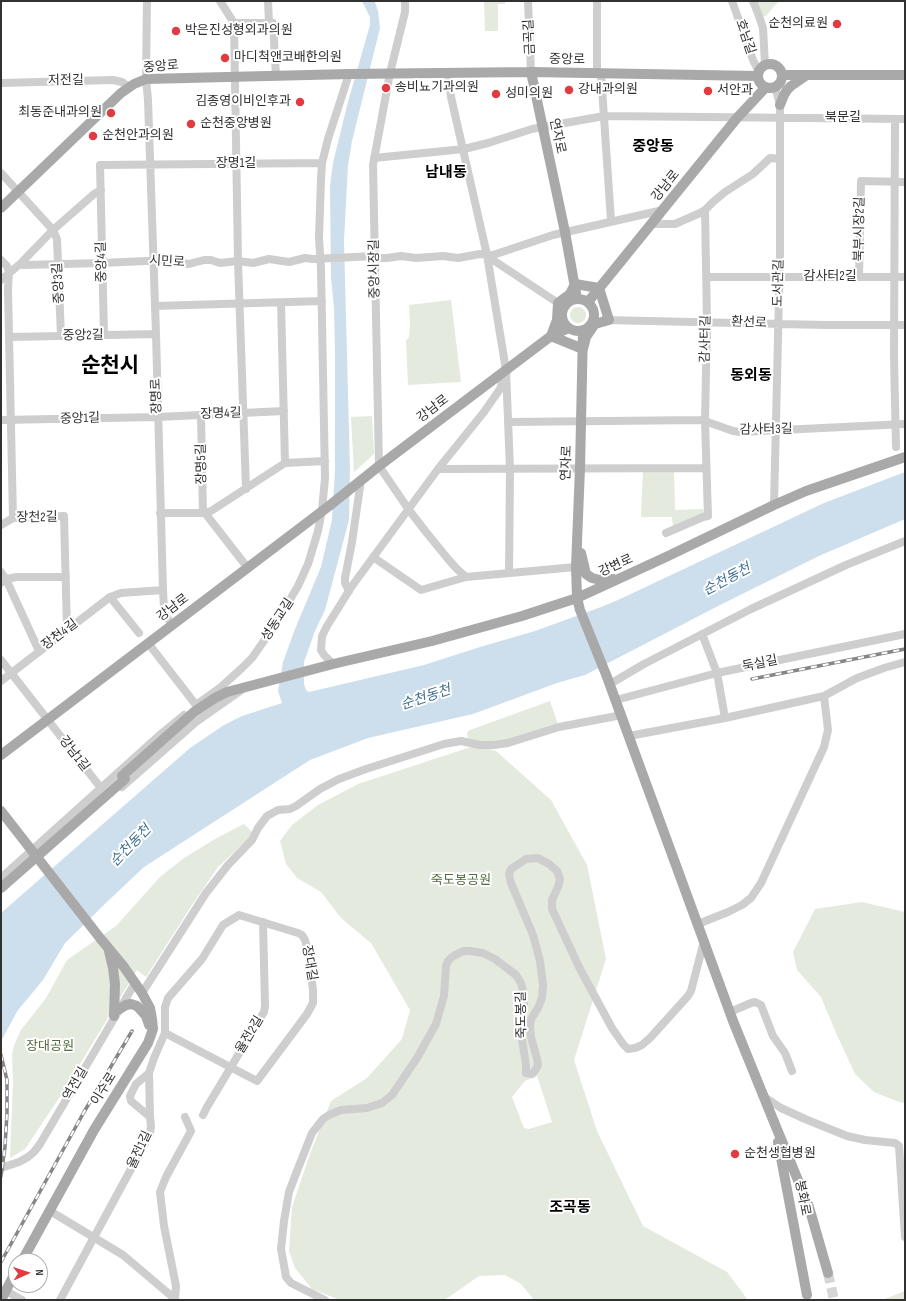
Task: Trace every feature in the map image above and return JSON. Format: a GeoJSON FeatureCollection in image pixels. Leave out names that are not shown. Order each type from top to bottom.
{"type":"FeatureCollection","features":[{"type":"Feature","properties":{"kind":"main road"},"geometry":{"type":"LineString","coordinates":[[770,64],[778,67],[782,75],[779,84],[770,87],[762,84],[761,71],[770,64]]}},
{"type":"Feature","properties":{"kind":"main road","name":"중앙로"},"geometry":{"type":"LineString","coordinates":[[1,208],[129,87],[146,79],[376,73],[448,74],[531,72],[599,73],[761,71]]}},
{"type":"Feature","properties":{"kind":"main road","name":"연자로"},"geometry":{"type":"LineString","coordinates":[[531,72],[565,232],[577,299]]}},
{"type":"Feature","properties":{"kind":"main road"},"geometry":{"type":"LineString","coordinates":[[782,75],[905,75]]}},
{"type":"Feature","properties":{"kind":"main road"},"geometry":{"type":"LineString","coordinates":[[780,105],[787,90],[807,75]]}},
{"type":"Feature","properties":{"kind":"main road","name":"강남로"},"geometry":{"type":"LineString","coordinates":[[588,302],[737,118],[770,87]]}},
{"type":"Feature","properties":{"kind":"main road"},"geometry":{"type":"LineString","coordinates":[[575,284],[599,288],[608,320],[595,324],[586,337],[583,349],[551,336],[561,306],[575,284]]}},
{"type":"Feature","properties":{"kind":"main road"},"geometry":{"type":"LineString","coordinates":[[577,299],[581,299],[588,302],[594,310],[594,320],[583,330],[578,331],[569,328],[564,321],[561,306],[577,299]]}},
{"type":"Feature","properties":{"kind":"main road","name":"강남로"},"geometry":{"type":"LineString","coordinates":[[1,755],[551,336],[569,328]]}},
{"type":"Feature","properties":{"kind":"main road","name":"연자로"},"geometry":{"type":"LineString","coordinates":[[577,598],[576,567],[583,330]]}},
{"type":"Feature","properties":{"kind":"main road","name":"강변로"},"geometry":{"type":"LineString","coordinates":[[244,688],[330,665],[432,641],[491,625],[577,598],[806,491],[905,457]]}},
{"type":"Feature","properties":{"kind":"main road"},"geometry":{"type":"LineString","coordinates":[[578,538],[586,574],[592,578],[600,580],[621,578]]}},
{"type":"Feature","properties":{"kind":"main road"},"geometry":{"type":"LineString","coordinates":[[577,598],[580,610],[622,715],[730,1012],[774,1122]]}},
{"type":"Feature","properties":{"kind":"main road"},"geometry":{"type":"LineString","coordinates":[[1,888],[194,712],[227,692],[244,688]]}},
{"type":"Feature","properties":{"kind":"main road"},"geometry":{"type":"LineString","coordinates":[[1,884],[123,777],[195,718],[223,699],[244,688]]}},
{"type":"Feature","properties":{"kind":"main road"},"geometry":{"type":"LineString","coordinates":[[1,811],[41,862]]}},
{"type":"Feature","properties":{"kind":"main road","name":"이수로"},"geometry":{"type":"LineString","coordinates":[[26,1253],[94,1130],[148,1043],[152,1030],[150,1008],[142,993],[124,967],[41,862]]}},
{"type":"Feature","properties":{"kind":"main road"},"geometry":{"type":"LineString","coordinates":[[108,947],[115,984],[116,1013]]}},
{"type":"Feature","properties":{"kind":"main road"},"geometry":{"type":"LineString","coordinates":[[116,1013],[126,1005],[131,1004],[137,1006],[148,1020],[148,1043]]}},
{"type":"Feature","properties":{"kind":"main road","name":"봉화로"},"geometry":{"type":"LineString","coordinates":[[774,1122],[809,1207],[828,1273]]}},
{"type":"Feature","properties":{"kind":"main road","name":"봉화로"},"geometry":{"type":"LineString","coordinates":[[774,1122],[807,1295]]}},
{"type":"Feature","properties":{"kind":"street","name":"장명로"},"geometry":{"type":"LineString","coordinates":[[146,1],[146,79],[156,334],[163,590],[164,608],[172,625]]}},
{"type":"Feature","properties":{"kind":"street"},"geometry":{"type":"LineString","coordinates":[[220,1],[234,23],[238,261],[246,490]]}},
{"type":"Feature","properties":{"kind":"street"},"geometry":{"type":"LineString","coordinates":[[268,1],[269,23]]}},
{"type":"Feature","properties":{"kind":"street","name":"중앙시장길"},"geometry":{"type":"LineString","coordinates":[[379,466],[373,165],[390,74],[404,20],[405,1]]}},
{"type":"Feature","properties":{"kind":"street","name":"금곡길"},"geometry":{"type":"LineString","coordinates":[[528,1],[531,72]]}},
{"type":"Feature","properties":{"kind":"street","name":"호남길"},"geometry":{"type":"LineString","coordinates":[[732,1],[753,60],[761,71]]}},
{"type":"Feature","properties":{"kind":"street"},"geometry":{"type":"LineString","coordinates":[[753,1],[762,28],[761,71]]}},
{"type":"Feature","properties":{"kind":"street"},"geometry":{"type":"LineString","coordinates":[[596,2],[599,73],[604,116],[611,221]]}},
{"type":"Feature","properties":{"kind":"street"},"geometry":{"type":"LineString","coordinates":[[234,23],[273,23],[276,76]]}},
{"type":"Feature","properties":{"kind":"street","name":"성동교길"},"geometry":{"type":"LineString","coordinates":[[196,705],[221,687],[252,658],[275,625],[293,596],[308,564],[326,508],[324,493],[325,460],[321,179],[322,163],[328,139],[349,74]]}},
{"type":"Feature","properties":{"kind":"street"},"geometry":{"type":"LineString","coordinates":[[448,74],[451,97],[487,254],[506,370],[510,469],[509,573]]}},
{"type":"Feature","properties":{"kind":"street","name":"저전길"},"geometry":{"type":"LineString","coordinates":[[1,83],[113,80],[122,82],[129,87]]}},
{"type":"Feature","properties":{"kind":"street","name":"도서관길"},"geometry":{"type":"LineString","coordinates":[[770,87],[780,105],[779,277],[774,505]]}},
{"type":"Feature","properties":{"kind":"street","name":"북문길"},"geometry":{"type":"LineString","coordinates":[[374,158],[464,149],[542,127],[604,116],[780,119],[905,119]]}},
{"type":"Feature","properties":{"kind":"street"},"geometry":{"type":"LineString","coordinates":[[895,119],[894,325],[896,447]]}},
{"type":"Feature","properties":{"kind":"street"},"geometry":{"type":"LineString","coordinates":[[652,224],[678,224],[705,210],[725,192],[753,174],[770,158],[780,159]]}},
{"type":"Feature","properties":{"kind":"street","name":"장명1길"},"geometry":{"type":"LineString","coordinates":[[150,164],[322,163]]}},
{"type":"Feature","properties":{"kind":"street","name":"중앙4길"},"geometry":{"type":"LineString","coordinates":[[104,335],[100,165],[150,164]]}},
{"type":"Feature","properties":{"kind":"street","name":"중앙3길"},"geometry":{"type":"LineString","coordinates":[[1,173],[53,230],[57,239],[61,336]]}},
{"type":"Feature","properties":{"kind":"street","name":"북부시장2길"},"geometry":{"type":"LineString","coordinates":[[859,277],[860,181],[895,182]]}},
{"type":"Feature","properties":{"kind":"street"},"geometry":{"type":"LineString","coordinates":[[895,182],[905,182]]}},
{"type":"Feature","properties":{"kind":"street"},"geometry":{"type":"LineString","coordinates":[[1,280],[20,264],[53,230],[94,194],[101,190]]}},
{"type":"Feature","properties":{"kind":"street","name":"시민로"},"geometry":{"type":"LineString","coordinates":[[20,264],[102,263],[168,260],[181,264],[189,264],[204,260],[211,260],[220,263],[238,261],[254,263],[269,259],[289,262],[305,258],[375,256],[382,258],[405,256],[416,258],[443,256],[458,258],[480,254],[493,255],[565,232],[663,210]]}},
{"type":"Feature","properties":{"kind":"street","name":"감사터길"},"geometry":{"type":"LineString","coordinates":[[666,532],[702,517],[708,516],[705,421],[707,322],[705,210]]}},
{"type":"Feature","properties":{"kind":"street"},"geometry":{"type":"LineString","coordinates":[[487,254],[493,260],[561,306]]}},
{"type":"Feature","properties":{"kind":"street"},"geometry":{"type":"LineString","coordinates":[[1,260],[7,266],[9,272],[8,289],[13,518]]}},
{"type":"Feature","properties":{"kind":"street","name":"감사터2길"},"geometry":{"type":"LineString","coordinates":[[706,277],[905,277]]}},
{"type":"Feature","properties":{"kind":"street"},"geometry":{"type":"LineString","coordinates":[[155,306],[322,302]]}},
{"type":"Feature","properties":{"kind":"street"},"geometry":{"type":"LineString","coordinates":[[280,303],[285,464]]}},
{"type":"Feature","properties":{"kind":"street","name":"환선로"},"geometry":{"type":"LineString","coordinates":[[594,320],[905,325]]}},
{"type":"Feature","properties":{"kind":"street","name":"중앙2길"},"geometry":{"type":"LineString","coordinates":[[10,337],[156,334]]}},
{"type":"Feature","properties":{"kind":"street"},"geometry":{"type":"LineString","coordinates":[[330,665],[321,650],[322,636],[349,591],[373,557],[438,469],[484,412],[500,389],[506,370]]}},
{"type":"Feature","properties":{"kind":"street","name":"장명4길"},"geometry":{"type":"LineString","coordinates":[[158,417],[284,411]]}},
{"type":"Feature","properties":{"kind":"street","name":"장명5길"},"geometry":{"type":"LineString","coordinates":[[201,415],[204,513]]}},
{"type":"Feature","properties":{"kind":"street","name":"중앙1길"},"geometry":{"type":"LineString","coordinates":[[1,420],[158,417]]}},
{"type":"Feature","properties":{"kind":"street","name":"감사터3길"},"geometry":{"type":"LineString","coordinates":[[508,422],[581,420],[702,420],[733,431],[905,424]]}},
{"type":"Feature","properties":{"kind":"street"},"geometry":{"type":"LineString","coordinates":[[160,514],[204,513],[216,509],[285,464],[325,460]]}},
{"type":"Feature","properties":{"kind":"street"},"geometry":{"type":"LineString","coordinates":[[379,466],[409,510],[448,560],[466,577]]}},
{"type":"Feature","properties":{"kind":"street"},"geometry":{"type":"LineString","coordinates":[[438,469],[706,468]]}},
{"type":"Feature","properties":{"kind":"street"},"geometry":{"type":"LineString","coordinates":[[349,591],[344,578],[352,542],[357,483]]}},
{"type":"Feature","properties":{"kind":"street"},"geometry":{"type":"LineString","coordinates":[[204,513],[247,568]]}},
{"type":"Feature","properties":{"kind":"street","name":"장천2길"},"geometry":{"type":"LineString","coordinates":[[1,525],[13,518],[64,516],[67,629]]}},
{"type":"Feature","properties":{"kind":"street"},"geometry":{"type":"LineString","coordinates":[[609,680],[804,584],[905,541]]}},
{"type":"Feature","properties":{"kind":"street"},"geometry":{"type":"LineString","coordinates":[[373,557],[422,590],[466,577],[576,567]]}},
{"type":"Feature","properties":{"kind":"street"},"geometry":{"type":"LineString","coordinates":[[39,651],[3,578],[66,577]]}},
{"type":"Feature","properties":{"kind":"street","name":"장천4길"},"geometry":{"type":"LineString","coordinates":[[1,681],[110,597],[124,592],[163,590]]}},
{"type":"Feature","properties":{"kind":"street"},"geometry":{"type":"LineString","coordinates":[[110,597],[139,634]]}},
{"type":"Feature","properties":{"kind":"street"},"geometry":{"type":"LineString","coordinates":[[702,634],[717,673],[725,718]]}},
{"type":"Feature","properties":{"kind":"street","name":"둑실길"},"geometry":{"type":"LineString","coordinates":[[616,700],[717,673],[905,634]]}},
{"type":"Feature","properties":{"kind":"street"},"geometry":{"type":"LineString","coordinates":[[148,643],[196,705]]}},
{"type":"Feature","properties":{"kind":"street"},"geometry":{"type":"LineString","coordinates":[[1,660],[48,720]]}},
{"type":"Feature","properties":{"kind":"street"},"geometry":{"type":"LineString","coordinates":[[629,736],[725,718],[824,696],[857,678],[905,662]]}},
{"type":"Feature","properties":{"kind":"street"},"geometry":{"type":"LineString","coordinates":[[1,894],[41,862],[196,722],[244,688]]}},
{"type":"Feature","properties":{"kind":"street"},"geometry":{"type":"LineString","coordinates":[[698,924],[742,905],[751,898],[761,883],[824,747],[828,730],[824,696]]}},
{"type":"Feature","properties":{"kind":"street"},"geometry":{"type":"LineString","coordinates":[[185,720],[196,705]]}},
{"type":"Feature","properties":{"kind":"street"},"geometry":{"type":"LineString","coordinates":[[1,878],[162,733],[196,705]]}},
{"type":"Feature","properties":{"kind":"street"},"geometry":{"type":"LineString","coordinates":[[142,993],[206,893],[228,865],[252,840],[258,828],[267,816],[278,810],[290,809],[296,806],[320,789],[345,776],[366,768],[448,743],[462,741],[480,745],[494,745],[508,743],[559,727],[622,715]]}},
{"type":"Feature","properties":{"kind":"street","name":"강남1길"},"geometry":{"type":"LineString","coordinates":[[48,720],[101,788]]}},
{"type":"Feature","properties":{"kind":"street","name":"죽도봉길"},"geometry":{"type":"LineString","coordinates":[[325,1300],[291,1283],[286,1277],[281,1249],[289,1192],[312,1133],[323,1119],[328,1115],[341,1110],[367,1108],[382,1103],[392,1095],[417,1058],[436,1024],[444,996],[446,966],[452,956],[464,951],[483,953],[495,959],[516,975],[521,983],[523,991],[524,1005],[520,1026],[526,1073],[532,1074],[536,1069],[538,1064],[531,1037],[530,1026],[531,1019],[542,998],[543,985],[540,961],[533,935],[511,883],[509,874],[511,869],[516,864],[526,859],[538,858],[549,864],[557,871],[560,879],[552,900],[552,910],[580,969],[608,1022],[619,1039],[628,1049],[642,1045],[650,1038],[688,996],[691,991],[704,940]]}},
{"type":"Feature","properties":{"kind":"street","name":"장대길"},"geometry":{"type":"LineString","coordinates":[[239,916],[298,933],[305,940],[313,990],[313,1003],[307,1014],[257,1081],[165,1033],[165,1007],[168,998],[202,959],[223,925],[239,916]]}},
{"type":"Feature","properties":{"kind":"street","name":"율전2길"},"geometry":{"type":"LineString","coordinates":[[203,1116],[264,1012],[262,922]]}},
{"type":"Feature","properties":{"kind":"street","name":"역전길"},"geometry":{"type":"LineString","coordinates":[[1,1168],[19,1162],[34,1152],[135,983]]}},
{"type":"Feature","properties":{"kind":"street"},"geometry":{"type":"LineString","coordinates":[[730,1012],[755,1002],[761,1005],[773,1036],[786,1053],[792,1071]]}},
{"type":"Feature","properties":{"kind":"street","name":"율전1길"},"geometry":{"type":"LineString","coordinates":[[60,1300],[148,1138],[151,1129],[149,1073],[165,1033]]}},
{"type":"Feature","properties":{"kind":"street"},"geometry":{"type":"LineString","coordinates":[[149,1073],[136,1084],[130,1096],[131,1101],[150,1117]]}},
{"type":"Feature","properties":{"kind":"street"},"geometry":{"type":"LineString","coordinates":[[763,1096],[781,1108],[842,1134],[865,1140],[895,1143],[899,1146],[905,1237]]}},
{"type":"Feature","properties":{"kind":"street"},"geometry":{"type":"LineString","coordinates":[[175,1300],[176,1286],[164,1226],[160,1192],[161,1186],[191,1132],[185,1117]]}},
{"type":"Feature","properties":{"kind":"street"},"geometry":{"type":"LineString","coordinates":[[50,1211],[123,1255],[175,1300]]}},
{"type":"Feature","properties":{"kind":"street"},"geometry":{"type":"LineString","coordinates":[[4,1295],[22,1300]]}},
{"type":"Feature","properties":{"kind":"green space"},"geometry":{"type":"Polygon","coordinates":[[[484,1],[505,1],[505,4],[498,4],[498,31],[485,31],[484,1]]]}},
{"type":"Feature","properties":{"kind":"green space"},"geometry":{"type":"Polygon","coordinates":[[[757,1],[780,1],[766,16],[763,16],[757,1]]]}},
{"type":"Feature","properties":{"kind":"green space"},"geometry":{"type":"Polygon","coordinates":[[[451,300],[461,382],[408,385],[406,341],[409,337],[409,305],[451,300]]]}},
{"type":"Feature","properties":{"kind":"green space"},"geometry":{"type":"Polygon","coordinates":[[[578,307],[584,309],[586,315],[584,321],[578,323],[572,321],[570,315],[572,309],[578,307]]]}},
{"type":"Feature","properties":{"kind":"green space"},"geometry":{"type":"Polygon","coordinates":[[[372,416],[374,453],[354,472],[351,417],[372,416]]]}},
{"type":"Feature","properties":{"kind":"green space"},"geometry":{"type":"Polygon","coordinates":[[[674,470],[675,510],[703,509],[704,513],[673,527],[672,517],[641,517],[643,471],[674,470]]]}},
{"type":"Feature","properties":{"kind":"green space"},"geometry":{"type":"Polygon","coordinates":[[[550,701],[558,724],[509,740],[485,742],[468,739],[467,734],[470,730],[550,701]]]}},
{"type":"Feature","properties":{"kind":"green space","name":"죽도봉공원"},"geometry":{"type":"Polygon","coordinates":[[[471,747],[482,747],[496,751],[551,800],[587,865],[606,959],[574,1060],[597,1131],[643,1226],[727,1272],[748,1300],[534,1300],[521,1284],[505,1275],[479,1276],[443,1300],[340,1300],[312,1289],[295,1268],[289,1251],[292,1207],[310,1154],[331,1101],[367,1078],[402,1039],[410,1010],[371,943],[341,918],[321,892],[297,878],[286,864],[280,841],[292,825],[318,805],[358,784],[471,747]],[[537,1076],[525,1081],[512,1097],[524,1128],[529,1129],[552,1122],[537,1076]]]}},
{"type":"Feature","properties":{"kind":"green space","name":"장대공원"},"geometry":{"type":"Polygon","coordinates":[[[244,824],[254,834],[218,867],[146,977],[137,970],[63,1092],[25,1149],[10,1158],[13,1082],[12,1054],[15,1043],[21,1030],[46,998],[67,960],[116,926],[160,877],[184,858],[215,839],[244,824]]]}},
{"type":"Feature","properties":{"kind":"green space"},"geometry":{"type":"Polygon","coordinates":[[[862,902],[905,912],[905,1103],[874,1092],[855,1074],[821,997],[797,970],[793,952],[815,909],[862,902]]]}},
{"type":"Feature","properties":{"kind":"green space"},"geometry":{"type":"Polygon","coordinates":[[[905,1291],[905,1300],[882,1300],[905,1291]]]}},
{"type":"Feature","properties":{"kind":"water","name":"순천동천"},"geometry":{"type":"Polygon","coordinates":[[[362,1],[375,2],[378,11],[380,28],[352,141],[348,165],[344,241],[350,470],[349,520],[325,610],[315,631],[304,662],[304,684],[306,690],[309,692],[424,665],[535,631],[601,607],[824,503],[905,472],[905,519],[819,556],[585,675],[557,683],[473,714],[368,738],[310,760],[144,867],[65,943],[43,980],[18,1010],[1,1041],[1,913],[190,748],[224,725],[242,716],[282,703],[278,691],[283,662],[321,567],[332,520],[335,470],[335,354],[334,308],[331,278],[330,186],[333,163],[348,102],[370,25],[370,17],[362,1]]]}},
{"type":"Feature","properties":{"kind":"tunnel"},"geometry":{"type":"LineString","coordinates":[[828,1273],[834,1300]]}},
{"type":"Feature","properties":{"kind":"railway"},"geometry":{"type":"LineString","coordinates":[[752,679],[905,649]]}},
{"type":"Feature","properties":{"kind":"railway"},"geometry":{"type":"LineString","coordinates":[[1,1262],[84,1112],[132,1031]]}},
{"type":"Feature","properties":{"kind":"railway"},"geometry":{"type":"LineString","coordinates":[[1,1055],[7,1080],[5,1147],[1,1176]]}},
{"type":"Feature","properties":{"kind":"place","name":"순천의료원"},"geometry":{"type":"Point","coordinates":[837,24]}},
{"type":"Feature","properties":{"kind":"place","name":"박은진성형외과의원"},"geometry":{"type":"Point","coordinates":[176,31]}},
{"type":"Feature","properties":{"kind":"place","name":"마디척앤코배한의원"},"geometry":{"type":"Point","coordinates":[225,58]}},
{"type":"Feature","properties":{"kind":"place","name":"송비뇨기과의원"},"geometry":{"type":"Point","coordinates":[386,88]}},
{"type":"Feature","properties":{"kind":"place","name":"강내과의원"},"geometry":{"type":"Point","coordinates":[569,90]}},
{"type":"Feature","properties":{"kind":"place","name":"서안과"},"geometry":{"type":"Point","coordinates":[708,91]}},
{"type":"Feature","properties":{"kind":"place","name":"성미의원"},"geometry":{"type":"Point","coordinates":[496,94]}},
{"type":"Feature","properties":{"kind":"place","name":"김종영이비인후과"},"geometry":{"type":"Point","coordinates":[300,102]}},
{"type":"Feature","properties":{"kind":"place","name":"최동준내과의원"},"geometry":{"type":"Point","coordinates":[111,113]}},
{"type":"Feature","properties":{"kind":"place","name":"순천중앙병원"},"geometry":{"type":"Point","coordinates":[191,124]}},
{"type":"Feature","properties":{"kind":"place","name":"순천안과의원"},"geometry":{"type":"Point","coordinates":[93,136]}},
{"type":"Feature","properties":{"kind":"place","name":"순천생협병원"},"geometry":{"type":"Point","coordinates":[735,1154]}},
{"type":"Feature","properties":{"kind":"district","name":"중앙동"},"geometry":{"type":"Point","coordinates":[653,147]}},
{"type":"Feature","properties":{"kind":"district","name":"남내동"},"geometry":{"type":"Point","coordinates":[446,173]}},
{"type":"Feature","properties":{"kind":"district","name":"순천시"},"geometry":{"type":"Point","coordinates":[110,367]}},
{"type":"Feature","properties":{"kind":"district","name":"동외동"},"geometry":{"type":"Point","coordinates":[751,376]}},
{"type":"Feature","properties":{"kind":"district","name":"조곡동"},"geometry":{"type":"Point","coordinates":[570,1208]}}]}
